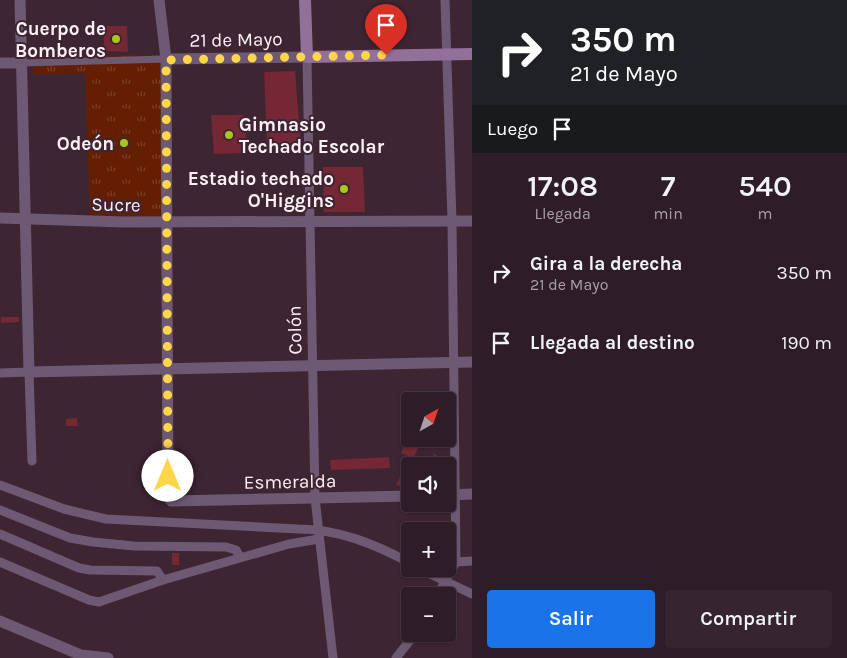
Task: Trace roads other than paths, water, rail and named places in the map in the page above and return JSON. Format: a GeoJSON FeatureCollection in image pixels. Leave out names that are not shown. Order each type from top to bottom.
{"type":"FeatureCollection","features":[{"type":"Feature","properties":{"kind":"main road","name":"Colón"},"geometry":{"type":"LineString","coordinates":[[305,0],[307,57]]}},
{"type":"Feature","properties":{"kind":"main road","name":"21 de Mayo"},"geometry":{"type":"LineString","coordinates":[[307,57],[472,54]]}},
{"type":"Feature","properties":{"kind":"street"},"geometry":{"type":"LineString","coordinates":[[20,0],[32,461]]}},
{"type":"Feature","properties":{"kind":"street"},"geometry":{"type":"LineString","coordinates":[[159,0],[166,60],[168,369]]}},
{"type":"Feature","properties":{"kind":"street"},"geometry":{"type":"LineString","coordinates":[[445,0],[445,54],[452,221],[451,457]]}},
{"type":"Feature","properties":{"kind":"street","name":"21 de Mayo"},"geometry":{"type":"LineString","coordinates":[[0,63],[307,57]]}},
{"type":"Feature","properties":{"kind":"street","name":"Colón"},"geometry":{"type":"LineString","coordinates":[[307,57],[315,498],[333,658]]}},
{"type":"Feature","properties":{"kind":"street","name":"Sucre"},"geometry":{"type":"LineString","coordinates":[[0,218],[167,222],[472,221]]}},
{"type":"Feature","properties":{"kind":"street"},"geometry":{"type":"LineString","coordinates":[[0,374],[472,362]]}},
{"type":"Feature","properties":{"kind":"street","name":"Esmeralda"},"geometry":{"type":"LineString","coordinates":[[168,369],[168,496],[171,501],[401,496]]}},
{"type":"Feature","properties":{"kind":"street"},"geometry":{"type":"LineString","coordinates":[[0,484],[64,509],[106,519],[319,529],[373,544],[401,558]]}},
{"type":"Feature","properties":{"kind":"street"},"geometry":{"type":"LineString","coordinates":[[456,495],[472,494]]}},
{"type":"Feature","properties":{"kind":"street"},"geometry":{"type":"LineString","coordinates":[[0,510],[70,538],[134,546],[226,548],[236,550],[240,557]]}},
{"type":"Feature","properties":{"kind":"street"},"geometry":{"type":"LineString","coordinates":[[298,529],[300,542]]}},
{"type":"Feature","properties":{"kind":"street"},"geometry":{"type":"LineString","coordinates":[[0,534],[80,568],[90,570],[157,571],[163,580]]}},
{"type":"Feature","properties":{"kind":"street"},"geometry":{"type":"LineString","coordinates":[[0,562],[89,600],[99,602],[240,557],[320,539]]}},
{"type":"Feature","properties":{"kind":"street"},"geometry":{"type":"LineString","coordinates":[[456,562],[472,561]]}},
{"type":"Feature","properties":{"kind":"street"},"geometry":{"type":"LineString","coordinates":[[435,577],[472,594]]}},
{"type":"Feature","properties":{"kind":"street"},"geometry":{"type":"LineString","coordinates":[[442,587],[448,577]]}},
{"type":"Feature","properties":{"kind":"street"},"geometry":{"type":"LineString","coordinates":[[0,621],[81,655],[108,658]]}},
{"type":"Feature","properties":{"kind":"street"},"geometry":{"type":"LineString","coordinates":[[396,658],[409,642]]}},
{"type":"Feature","properties":{"kind":"place","name":"Cuerpo de Bomberos"},"geometry":{"type":"Point","coordinates":[116,39]}},
{"type":"Feature","properties":{"kind":"place","name":"Gimnasio Techado Escolar"},"geometry":{"type":"Point","coordinates":[229,135]}},
{"type":"Feature","properties":{"kind":"place","name":"Odeón"},"geometry":{"type":"Point","coordinates":[124,143]}},
{"type":"Feature","properties":{"kind":"place","name":"Estadio techado O'Higgins"},"geometry":{"type":"Point","coordinates":[344,189]}}]}
